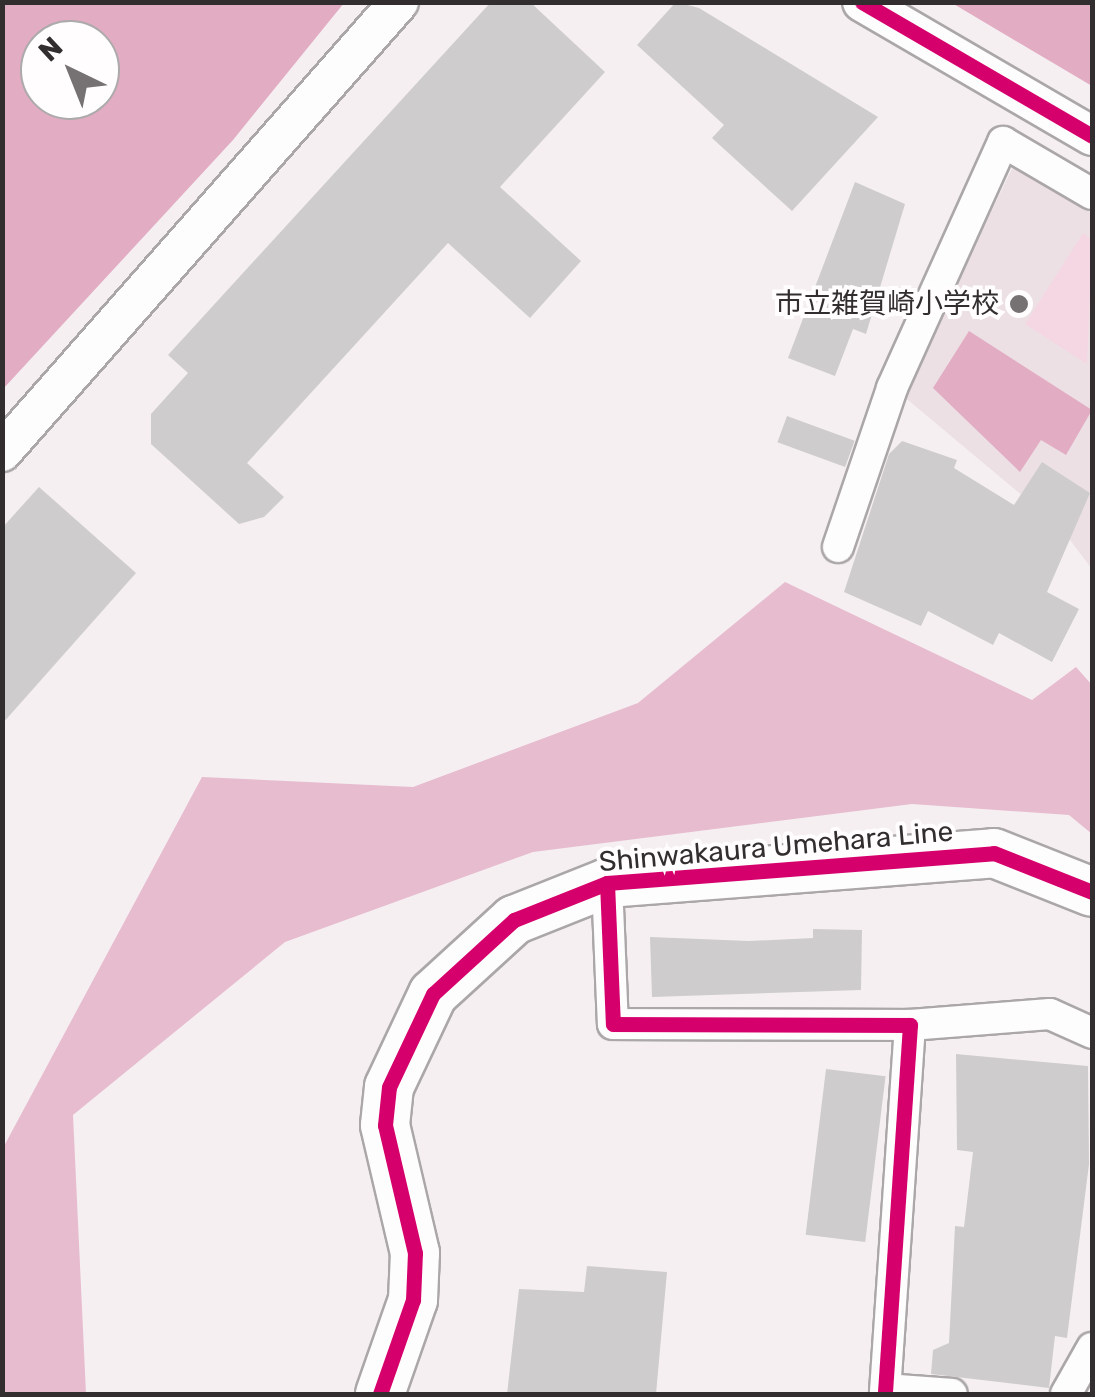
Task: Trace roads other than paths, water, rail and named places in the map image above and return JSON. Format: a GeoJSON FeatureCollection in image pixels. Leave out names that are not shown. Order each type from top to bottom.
{"type":"FeatureCollection","features":[{"type":"Feature","properties":{"kind":"main road","name":"Shinwakaura Umehara Line"},"geometry":{"type":"LineString","coordinates":[[380,1394],[413,1300],[415,1254],[385,1125],[407,1042],[472,951],[554,899],[607,883],[994,853],[1092,892]]}},
{"type":"Feature","properties":{"kind":"street"},"geometry":{"type":"LineString","coordinates":[[862,2],[1092,136]]}},
{"type":"Feature","properties":{"kind":"street"},"geometry":{"type":"LineString","coordinates":[[2,452],[399,3]]}},
{"type":"Feature","properties":{"kind":"street"},"geometry":{"type":"LineString","coordinates":[[838,546],[892,388],[1003,142],[1092,194]]}},
{"type":"Feature","properties":{"kind":"street"},"geometry":{"type":"LineString","coordinates":[[607,883],[613,1024],[910,1025],[1050,1014],[1092,1033]]}},
{"type":"Feature","properties":{"kind":"street"},"geometry":{"type":"LineString","coordinates":[[910,1025],[886,1392],[952,1394]]}},
{"type":"Feature","properties":{"kind":"street"},"geometry":{"type":"LineString","coordinates":[[1066,1394],[1092,1348]]}},
{"type":"Feature","properties":{"kind":"place","name":"市立雑賀崎小学校"},"geometry":{"type":"Point","coordinates":[1019,304]}}]}
